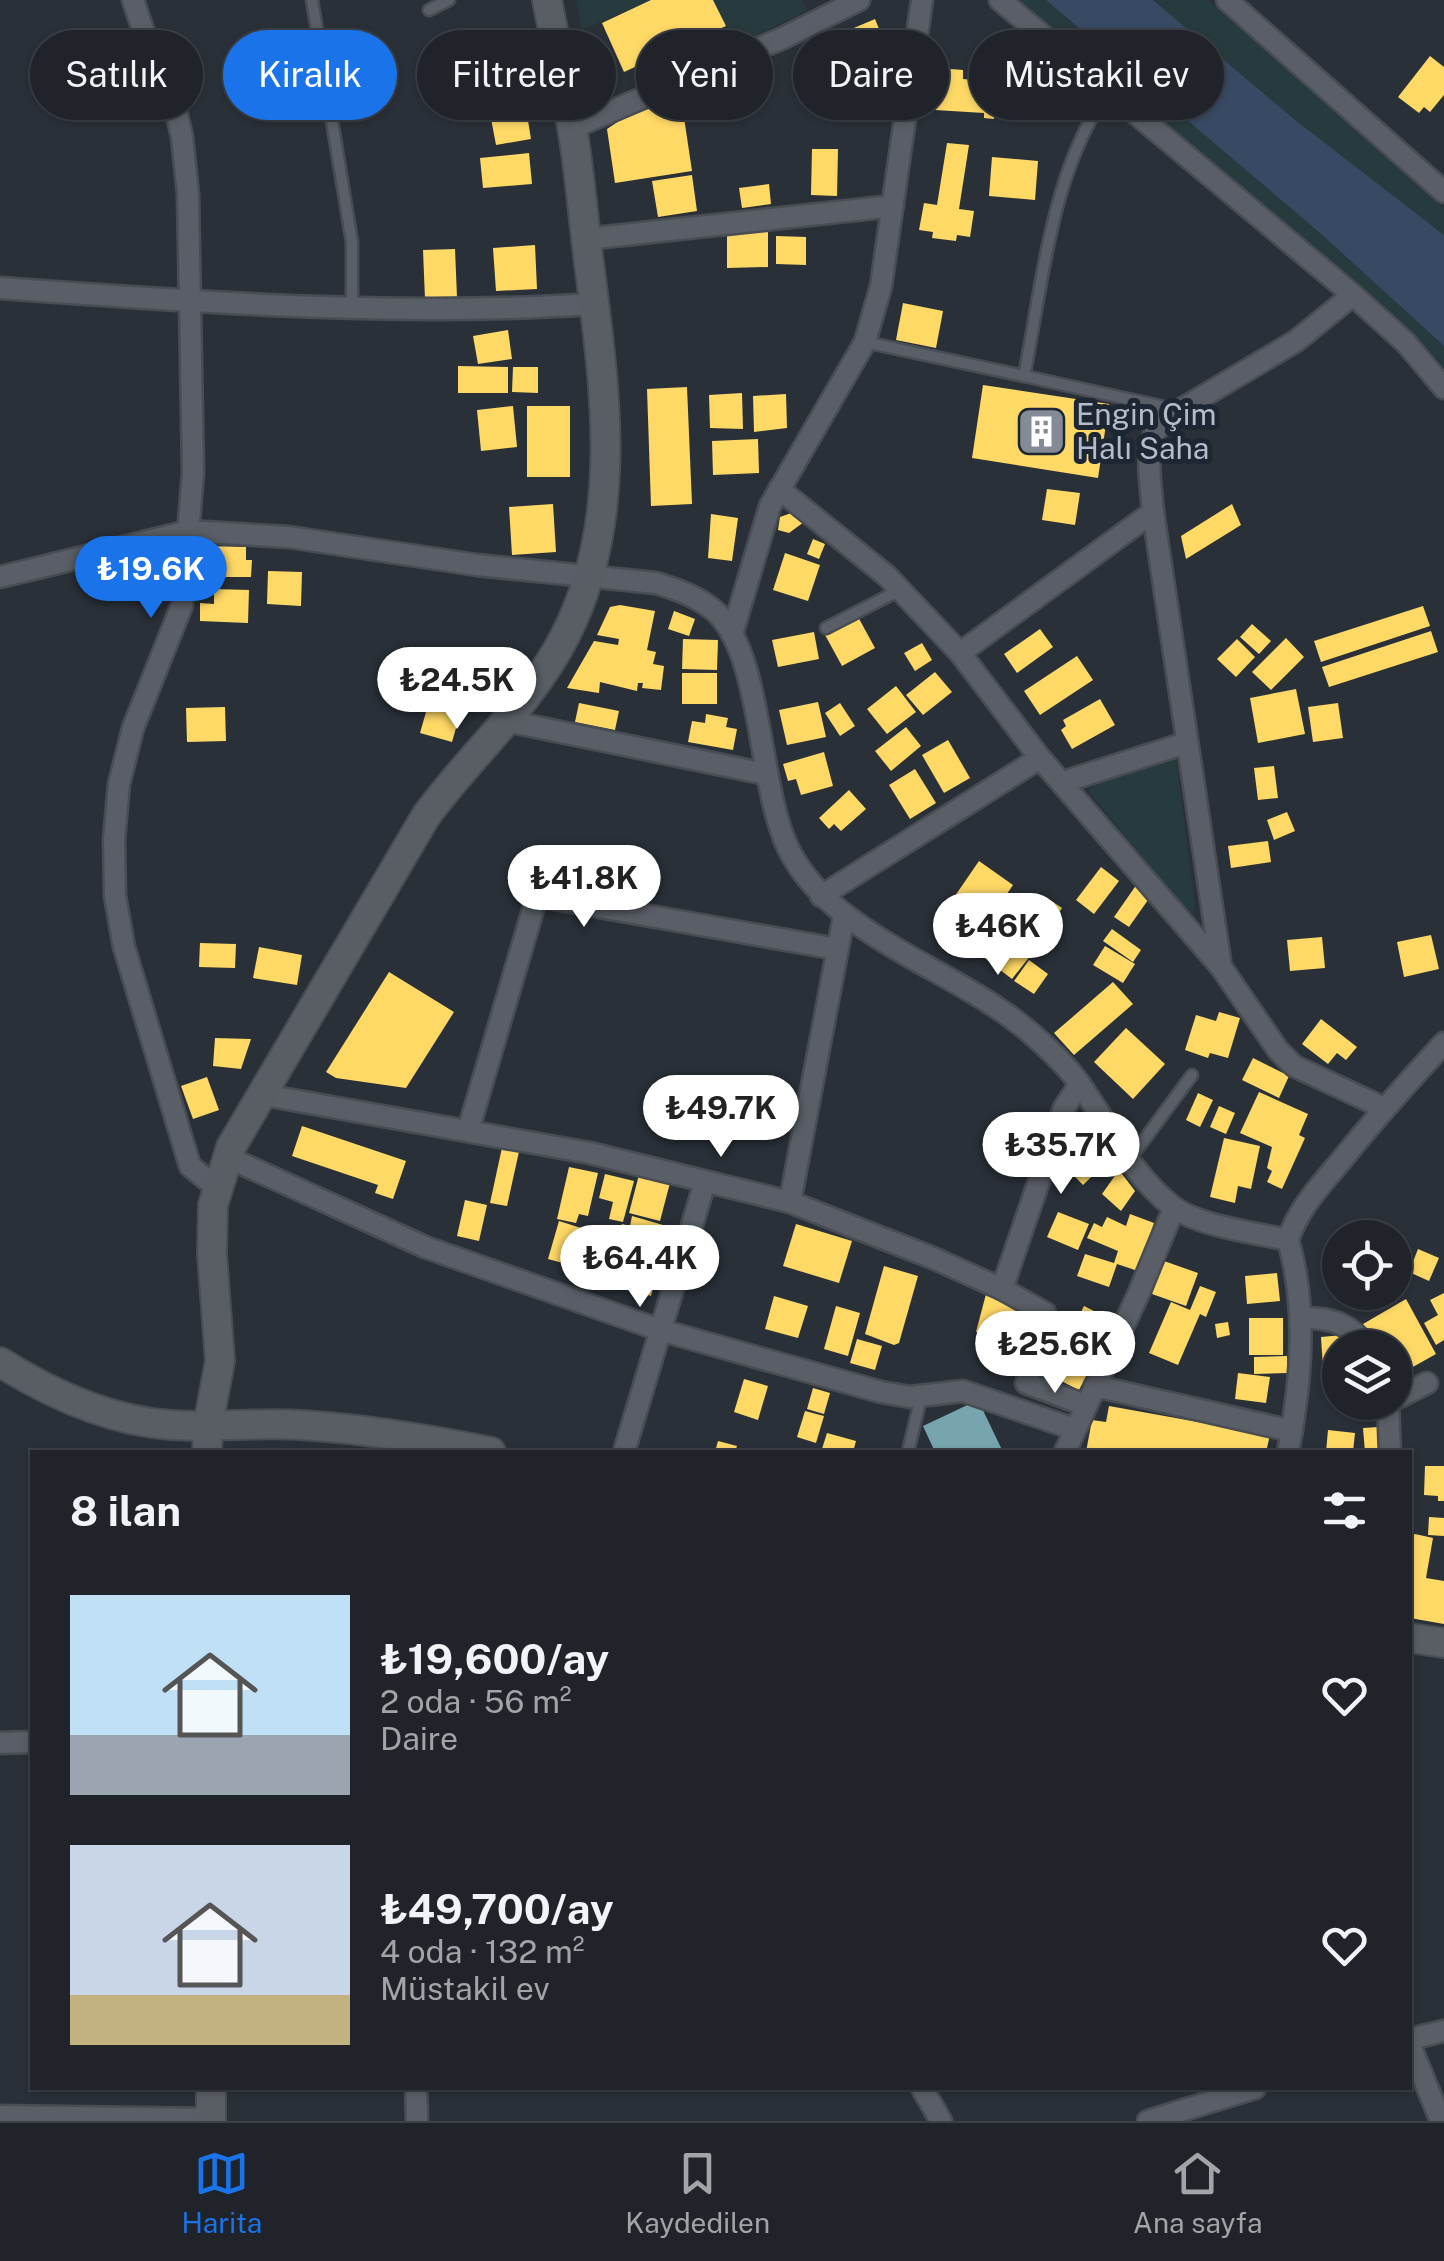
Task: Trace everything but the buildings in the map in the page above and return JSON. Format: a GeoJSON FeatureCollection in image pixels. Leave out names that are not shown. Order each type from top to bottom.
{"type":"FeatureCollection","features":[{"type":"Feature","properties":{"kind":"main road"},"geometry":{"type":"LineString","coordinates":[[208,1439],[220,1361],[212,1240],[216,1187],[227,1156],[259,1094],[426,816],[463,767],[527,698],[563,640],[589,577],[603,507],[607,453],[594,304],[572,128],[547,0]]}},
{"type":"Feature","properties":{"kind":"main road"},"geometry":{"type":"LineString","coordinates":[[0,1362],[28,1379],[107,1414],[170,1425],[208,1439],[296,1425],[362,1429],[479,1450]]}},
{"type":"Feature","properties":{"kind":"main road"},"geometry":{"type":"LineString","coordinates":[[1412,1638],[1444,1643]]}},
{"type":"Feature","properties":{"kind":"main road"},"geometry":{"type":"LineString","coordinates":[[211,2090],[211,2120]]}},
{"type":"Feature","properties":{"kind":"street"},"geometry":{"type":"LineString","coordinates":[[133,0],[178,113],[188,194],[193,473],[182,605],[122,766],[115,818],[114,880],[124,947],[185,1152],[194,1172],[216,1187]]}},
{"type":"Feature","properties":{"kind":"street"},"geometry":{"type":"LineString","coordinates":[[572,128],[783,38],[859,0]]}},
{"type":"Feature","properties":{"kind":"street"},"geometry":{"type":"LineString","coordinates":[[732,634],[770,506],[865,342],[881,286],[922,0]]}},
{"type":"Feature","properties":{"kind":"street"},"geometry":{"type":"LineString","coordinates":[[1000,0],[1035,30]]}},
{"type":"Feature","properties":{"kind":"street"},"geometry":{"type":"LineString","coordinates":[[1227,0],[1444,192]]}},
{"type":"Feature","properties":{"kind":"street"},"geometry":{"type":"LineString","coordinates":[[1142,120],[1353,296],[1406,343],[1444,388]]}},
{"type":"Feature","properties":{"kind":"street"},"geometry":{"type":"LineString","coordinates":[[586,239],[892,206]]}},
{"type":"Feature","properties":{"kind":"street"},"geometry":{"type":"LineString","coordinates":[[0,288],[352,307],[479,310],[594,304]]}},
{"type":"Feature","properties":{"kind":"street"},"geometry":{"type":"LineString","coordinates":[[1220,967],[1153,512],[1152,441],[1158,425],[1178,410],[1296,340],[1353,296]]}},
{"type":"Feature","properties":{"kind":"street"},"geometry":{"type":"LineString","coordinates":[[780,488],[900,590],[960,653],[1040,758],[1220,967],[1278,1050],[1294,1066],[1384,1108]]}},
{"type":"Feature","properties":{"kind":"street"},"geometry":{"type":"LineString","coordinates":[[960,653],[1153,512]]}},
{"type":"Feature","properties":{"kind":"street"},"geometry":{"type":"LineString","coordinates":[[0,577],[189,531],[289,537],[477,566],[656,583],[682,591],[720,616],[732,634],[753,702],[782,836],[801,872],[822,896],[844,916],[992,1005],[1034,1035],[1080,1084],[1116,1144],[1174,1208],[1288,1240]]}},
{"type":"Feature","properties":{"kind":"street"},"geometry":{"type":"LineString","coordinates":[[508,721],[766,774]]}},
{"type":"Feature","properties":{"kind":"street"},"geometry":{"type":"LineString","coordinates":[[1062,782],[1186,744]]}},
{"type":"Feature","properties":{"kind":"street"},"geometry":{"type":"LineString","coordinates":[[822,896],[1040,758]]}},
{"type":"Feature","properties":{"kind":"street"},"geometry":{"type":"LineString","coordinates":[[468,1131],[537,896],[836,949]]}},
{"type":"Feature","properties":{"kind":"street"},"geometry":{"type":"LineString","coordinates":[[790,1202],[844,916]]}},
{"type":"Feature","properties":{"kind":"street"},"geometry":{"type":"LineString","coordinates":[[1288,1450],[1298,1378],[1300,1318],[1298,1272],[1288,1240],[1293,1224],[1384,1108],[1444,1043]]}},
{"type":"Feature","properties":{"kind":"street"},"geometry":{"type":"LineString","coordinates":[[1002,1289],[1064,1108],[1080,1084]]}},
{"type":"Feature","properties":{"kind":"street"},"geometry":{"type":"LineString","coordinates":[[259,1094],[590,1154],[790,1202],[1002,1289],[1045,1313],[1026,1383],[1292,1431]]}},
{"type":"Feature","properties":{"kind":"street"},"geometry":{"type":"LineString","coordinates":[[227,1156],[425,1247],[660,1330],[881,1392],[910,1397],[963,1391],[1074,1429]]}},
{"type":"Feature","properties":{"kind":"street"},"geometry":{"type":"LineString","coordinates":[[625,1450],[705,1182]]}},
{"type":"Feature","properties":{"kind":"street"},"geometry":{"type":"LineString","coordinates":[[1065,1450],[1174,1208]]}},
{"type":"Feature","properties":{"kind":"street"},"geometry":{"type":"LineString","coordinates":[[1300,1318],[1334,1320],[1350,1330]]}},
{"type":"Feature","properties":{"kind":"street"},"geometry":{"type":"LineString","coordinates":[[1412,1390],[1427,1383]]}},
{"type":"Feature","properties":{"kind":"street"},"geometry":{"type":"LineString","coordinates":[[1389,1420],[1390,1450]]}},
{"type":"Feature","properties":{"kind":"street"},"geometry":{"type":"LineString","coordinates":[[0,1742],[30,1742]]}},
{"type":"Feature","properties":{"kind":"street"},"geometry":{"type":"LineString","coordinates":[[1412,2041],[1444,2031]]}},
{"type":"Feature","properties":{"kind":"street"},"geometry":{"type":"LineString","coordinates":[[1412,2047],[1441,2121]]}},
{"type":"Feature","properties":{"kind":"street"},"geometry":{"type":"LineString","coordinates":[[416,2090],[418,2121]]}},
{"type":"Feature","properties":{"kind":"street"},"geometry":{"type":"LineString","coordinates":[[923,2090],[941,2121]]}},
{"type":"Feature","properties":{"kind":"street"},"geometry":{"type":"LineString","coordinates":[[1148,2121],[1249,2090]]}},
{"type":"Feature","properties":{"kind":"street"},"geometry":{"type":"LineString","coordinates":[[0,2116],[211,2120]]}},
{"type":"Feature","properties":{"kind":"lane"},"geometry":{"type":"LineString","coordinates":[[312,0],[352,242],[352,307]]}},
{"type":"Feature","properties":{"kind":"lane"},"geometry":{"type":"LineString","coordinates":[[429,10],[449,0]]}},
{"type":"Feature","properties":{"kind":"lane"},"geometry":{"type":"LineString","coordinates":[[1024,376],[1069,163],[1089,120]]}},
{"type":"Feature","properties":{"kind":"lane"},"geometry":{"type":"LineString","coordinates":[[865,342],[1178,410]]}},
{"type":"Feature","properties":{"kind":"lane"},"geometry":{"type":"LineString","coordinates":[[826,628],[900,590]]}},
{"type":"Feature","properties":{"kind":"lane"},"geometry":{"type":"LineString","coordinates":[[1130,1160],[1192,1075]]}},
{"type":"Feature","properties":{"kind":"lane"},"geometry":{"type":"LineString","coordinates":[[908,1450],[922,1396]]}},
{"type":"Feature","properties":{"kind":"green space"},"geometry":{"type":"Polygon","coordinates":[[[576,0],[651,0],[582,30],[576,0]]]}},
{"type":"Feature","properties":{"kind":"green space"},"geometry":{"type":"Polygon","coordinates":[[[713,0],[801,0],[808,10],[767,30],[729,30],[713,0]]]}},
{"type":"Feature","properties":{"kind":"green space"},"geometry":{"type":"Polygon","coordinates":[[[1015,0],[1046,0],[1081,30],[1051,30],[1015,0]]]}},
{"type":"Feature","properties":{"kind":"green space"},"geometry":{"type":"Polygon","coordinates":[[[1153,0],[1209,0],[1444,208],[1444,235],[1224,60],[1224,30],[1189,30],[1153,0]]]}},
{"type":"Feature","properties":{"kind":"green space"},"geometry":{"type":"Polygon","coordinates":[[[1159,120],[1187,120],[1320,233],[1444,346],[1444,367],[1409,329],[1159,120]]]}},
{"type":"Feature","properties":{"kind":"green space"},"geometry":{"type":"Polygon","coordinates":[[[1176,758],[1195,906],[1190,915],[1089,792],[1097,783],[1176,758]]]}},
{"type":"Feature","properties":{"kind":"water"},"geometry":{"type":"Polygon","coordinates":[[[1046,0],[1153,0],[1189,30],[1081,30],[1046,0]]]}},
{"type":"Feature","properties":{"kind":"water"},"geometry":{"type":"Polygon","coordinates":[[[1224,60],[1444,235],[1444,346],[1187,120],[1224,120],[1224,60]]]}},
{"type":"Feature","properties":{"kind":"place","name":"Engin Çim Halı Saha"},"geometry":{"type":"Point","coordinates":[1041,431]}}]}
